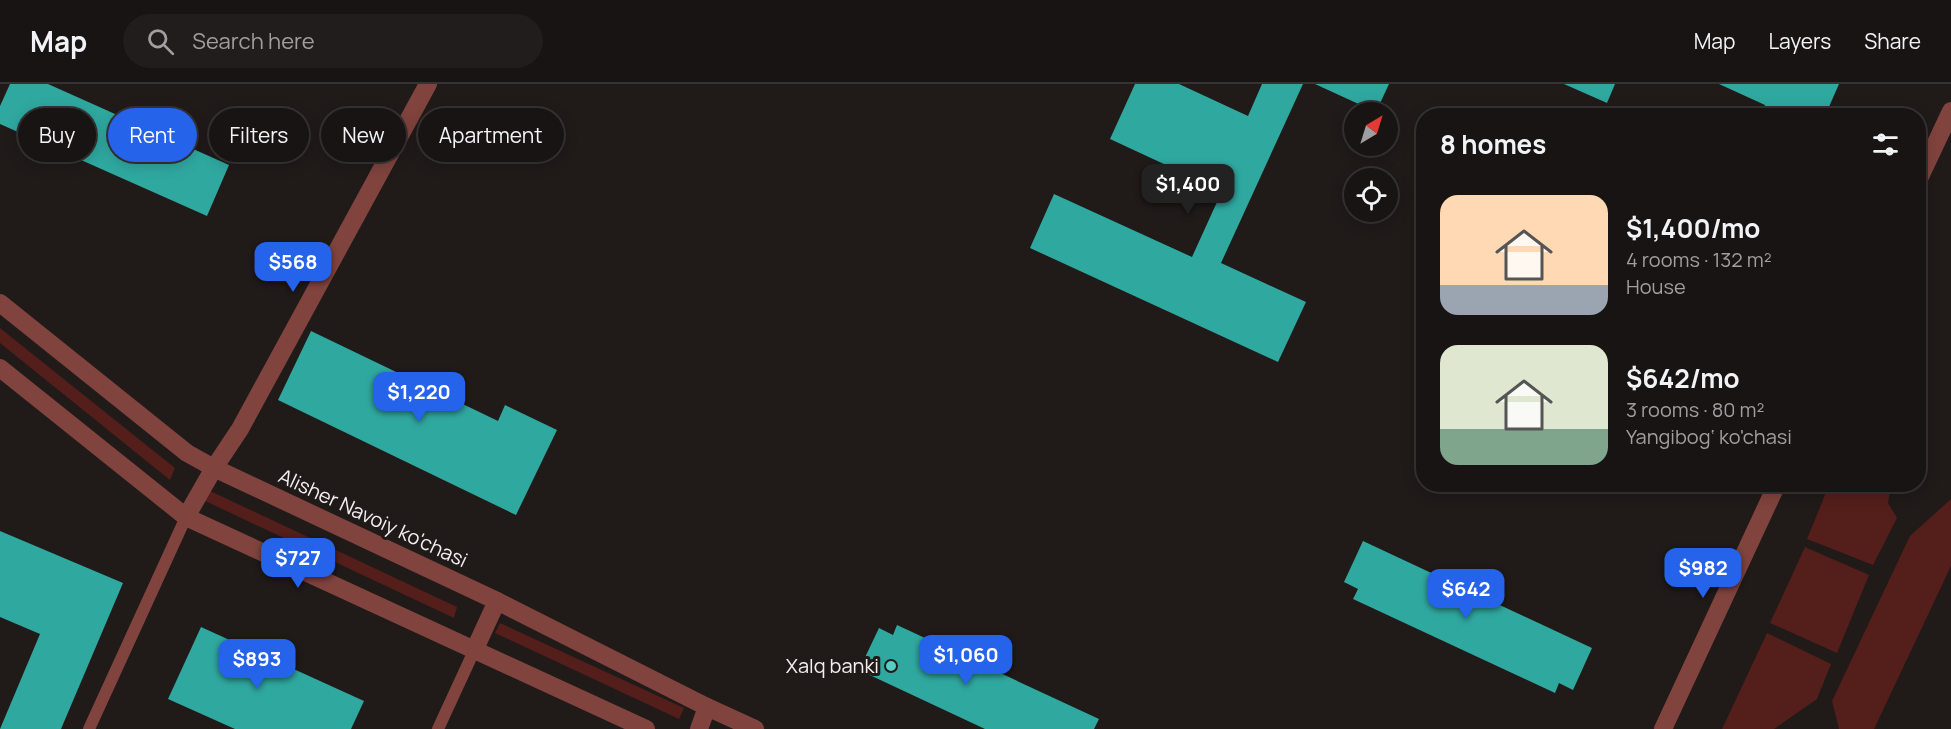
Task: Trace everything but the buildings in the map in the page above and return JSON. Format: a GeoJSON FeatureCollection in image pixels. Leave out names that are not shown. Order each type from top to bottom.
{"type":"FeatureCollection","features":[{"type":"Feature","properties":{"kind":"street"},"geometry":{"type":"LineString","coordinates":[[186,517],[245,418],[428,84]]}},
{"type":"Feature","properties":{"kind":"street"},"geometry":{"type":"LineString","coordinates":[[1926,164],[1951,111]]}},
{"type":"Feature","properties":{"kind":"street","name":"Alisher Navoiy ko'chasi"},"geometry":{"type":"LineString","coordinates":[[0,303],[187,453],[214,468],[497,601],[707,708],[755,729]]}},
{"type":"Feature","properties":{"kind":"street"},"geometry":{"type":"LineString","coordinates":[[0,368],[186,517],[646,729]]}},
{"type":"Feature","properties":{"kind":"street"},"geometry":{"type":"LineString","coordinates":[[1663,729],[1773,492]]}},
{"type":"Feature","properties":{"kind":"street"},"geometry":{"type":"LineString","coordinates":[[474,651],[497,601]]}},
{"type":"Feature","properties":{"kind":"street"},"geometry":{"type":"LineString","coordinates":[[699,729],[707,708]]}},
{"type":"Feature","properties":{"kind":"lane"},"geometry":{"type":"LineString","coordinates":[[89,729],[186,517]]}},
{"type":"Feature","properties":{"kind":"lane"},"geometry":{"type":"LineString","coordinates":[[438,729],[474,651]]}},
{"type":"Feature","properties":{"kind":"shaded area"},"geometry":{"type":"Polygon","coordinates":[[[0,328],[175,468],[170,480],[0,343],[0,328]]]}},
{"type":"Feature","properties":{"kind":"shaded area"},"geometry":{"type":"Polygon","coordinates":[[[206,489],[457,607],[454,618],[203,500],[206,489]]]}},
{"type":"Feature","properties":{"kind":"shaded area"},"geometry":{"type":"Polygon","coordinates":[[[1826,492],[1890,492],[1888,503],[1897,518],[1873,565],[1807,539],[1826,492]]]}},
{"type":"Feature","properties":{"kind":"shaded area"},"geometry":{"type":"Polygon","coordinates":[[[1951,499],[1951,566],[1874,729],[1839,729],[1832,701],[1910,536],[1951,499]]]}},
{"type":"Feature","properties":{"kind":"shaded area"},"geometry":{"type":"Polygon","coordinates":[[[1805,547],[1869,575],[1837,653],[1770,623],[1805,547]]]}},
{"type":"Feature","properties":{"kind":"shaded area"},"geometry":{"type":"Polygon","coordinates":[[[500,623],[684,708],[679,719],[495,633],[500,623]]]}},
{"type":"Feature","properties":{"kind":"shaded area"},"geometry":{"type":"Polygon","coordinates":[[[1767,633],[1831,664],[1817,699],[1774,729],[1722,729],[1767,633]]]}},
{"type":"Feature","properties":{"kind":"place","name":"Xalq banki"},"geometry":{"type":"Point","coordinates":[891,666]}}]}
